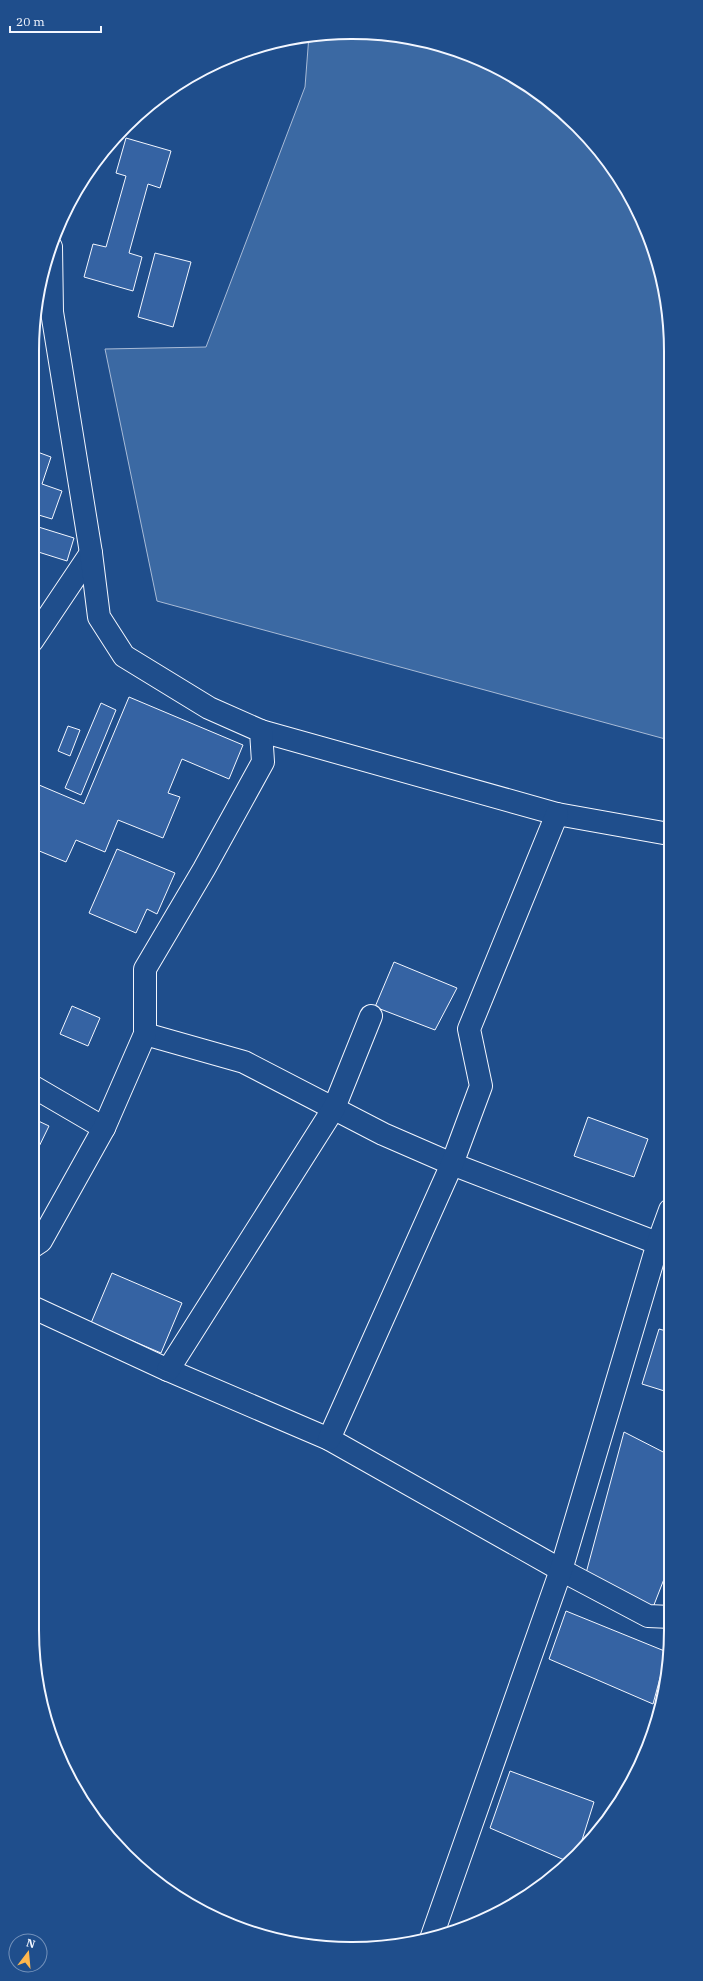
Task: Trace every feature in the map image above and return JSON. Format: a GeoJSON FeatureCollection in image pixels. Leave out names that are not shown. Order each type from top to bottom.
{"type":"FeatureCollection","features":[{"type":"Feature","properties":{"kind":"street"},"geometry":{"type":"LineString","coordinates":[[48,280],[45,309],[91,553],[99,617],[124,656],[209,708],[261,731],[556,814],[664,833]]}},
{"type":"Feature","properties":{"kind":"street"},"geometry":{"type":"LineString","coordinates":[[39,631],[91,553]]}},
{"type":"Feature","properties":{"kind":"street"},"geometry":{"type":"LineString","coordinates":[[39,1242],[104,1128],[146,1034],[145,968],[204,869],[263,762],[261,731]]}},
{"type":"Feature","properties":{"kind":"street"},"geometry":{"type":"LineString","coordinates":[[329,1439],[452,1164],[481,1086],[469,1028],[556,814]]}},
{"type":"Feature","properties":{"kind":"street"},"geometry":{"type":"LineString","coordinates":[[168,1370],[334,1108],[371,1016]]}},
{"type":"Feature","properties":{"kind":"street"},"geometry":{"type":"LineString","coordinates":[[146,1034],[244,1062],[384,1134],[452,1164],[664,1246],[561,1570],[434,1930]]}},
{"type":"Feature","properties":{"kind":"street"},"geometry":{"type":"LineString","coordinates":[[39,1090],[104,1128]]}},
{"type":"Feature","properties":{"kind":"street"},"geometry":{"type":"LineString","coordinates":[[39,1310],[168,1370],[329,1439],[561,1570],[648,1616],[664,1617]]}},
{"type":"Feature","properties":{"kind":"water"},"geometry":{"type":"Polygon","coordinates":[[[352,39],[392,42],[432,50],[471,63],[508,81],[542,104],[558,117],[586,145],[599,161],[622,195],[632,213],[653,271],[658,291],[663,331],[664,739],[157,601],[105,349],[206,347],[305,87],[308,42],[311,42],[352,39]]]}},
{"type":"Feature","properties":{"kind":"building"},"geometry":{"type":"Polygon","coordinates":[[[126,138],[171,151],[160,188],[148,184],[129,253],[142,257],[133,291],[84,277],[93,244],[106,247],[126,176],[116,173],[126,138]]]}},
{"type":"Feature","properties":{"kind":"building"},"geometry":{"type":"Polygon","coordinates":[[[155,253],[191,262],[173,327],[138,317],[155,253]]]}},
{"type":"Feature","properties":{"kind":"building"},"geometry":{"type":"Polygon","coordinates":[[[39,453],[51,457],[42,484],[62,491],[52,519],[39,515],[39,453]]]}},
{"type":"Feature","properties":{"kind":"building"},"geometry":{"type":"Polygon","coordinates":[[[39,527],[74,538],[67,561],[39,552],[39,527]]]}},
{"type":"Feature","properties":{"kind":"building"},"geometry":{"type":"Polygon","coordinates":[[[129,697],[243,745],[229,779],[182,759],[168,793],[180,797],[163,838],[118,820],[105,852],[76,840],[66,862],[39,851],[39,785],[84,804],[129,697]]]}},
{"type":"Feature","properties":{"kind":"building"},"geometry":{"type":"Polygon","coordinates":[[[101,703],[116,710],[81,795],[65,788],[101,703]]]}},
{"type":"Feature","properties":{"kind":"building"},"geometry":{"type":"Polygon","coordinates":[[[68,726],[80,730],[70,756],[58,751],[68,726]]]}},
{"type":"Feature","properties":{"kind":"building"},"geometry":{"type":"Polygon","coordinates":[[[117,849],[175,873],[157,914],[147,909],[136,933],[89,913],[117,849]]]}},
{"type":"Feature","properties":{"kind":"building"},"geometry":{"type":"Polygon","coordinates":[[[394,962],[457,988],[435,1030],[375,1007],[394,962]]]}},
{"type":"Feature","properties":{"kind":"building"},"geometry":{"type":"Polygon","coordinates":[[[72,1006],[100,1018],[88,1046],[60,1034],[72,1006]]]}},
{"type":"Feature","properties":{"kind":"building"},"geometry":{"type":"Polygon","coordinates":[[[588,1117],[648,1139],[634,1177],[574,1156],[588,1117]]]}},
{"type":"Feature","properties":{"kind":"building"},"geometry":{"type":"Polygon","coordinates":[[[39,1121],[49,1126],[39,1147],[39,1121]]]}},
{"type":"Feature","properties":{"kind":"building"},"geometry":{"type":"Polygon","coordinates":[[[112,1273],[182,1303],[161,1353],[91,1323],[112,1273]]]}},
{"type":"Feature","properties":{"kind":"building"},"geometry":{"type":"Polygon","coordinates":[[[659,1329],[664,1330],[664,1391],[642,1384],[659,1329]]]}},
{"type":"Feature","properties":{"kind":"building"},"geometry":{"type":"Polygon","coordinates":[[[624,1432],[664,1452],[664,1579],[652,1610],[585,1577],[624,1432]]]}},
{"type":"Feature","properties":{"kind":"building"},"geometry":{"type":"Polygon","coordinates":[[[566,1611],[663,1650],[660,1680],[653,1704],[549,1659],[566,1611]]]}},
{"type":"Feature","properties":{"kind":"building"},"geometry":{"type":"Polygon","coordinates":[[[510,1771],[594,1802],[582,1840],[563,1859],[490,1828],[510,1771]]]}}]}
